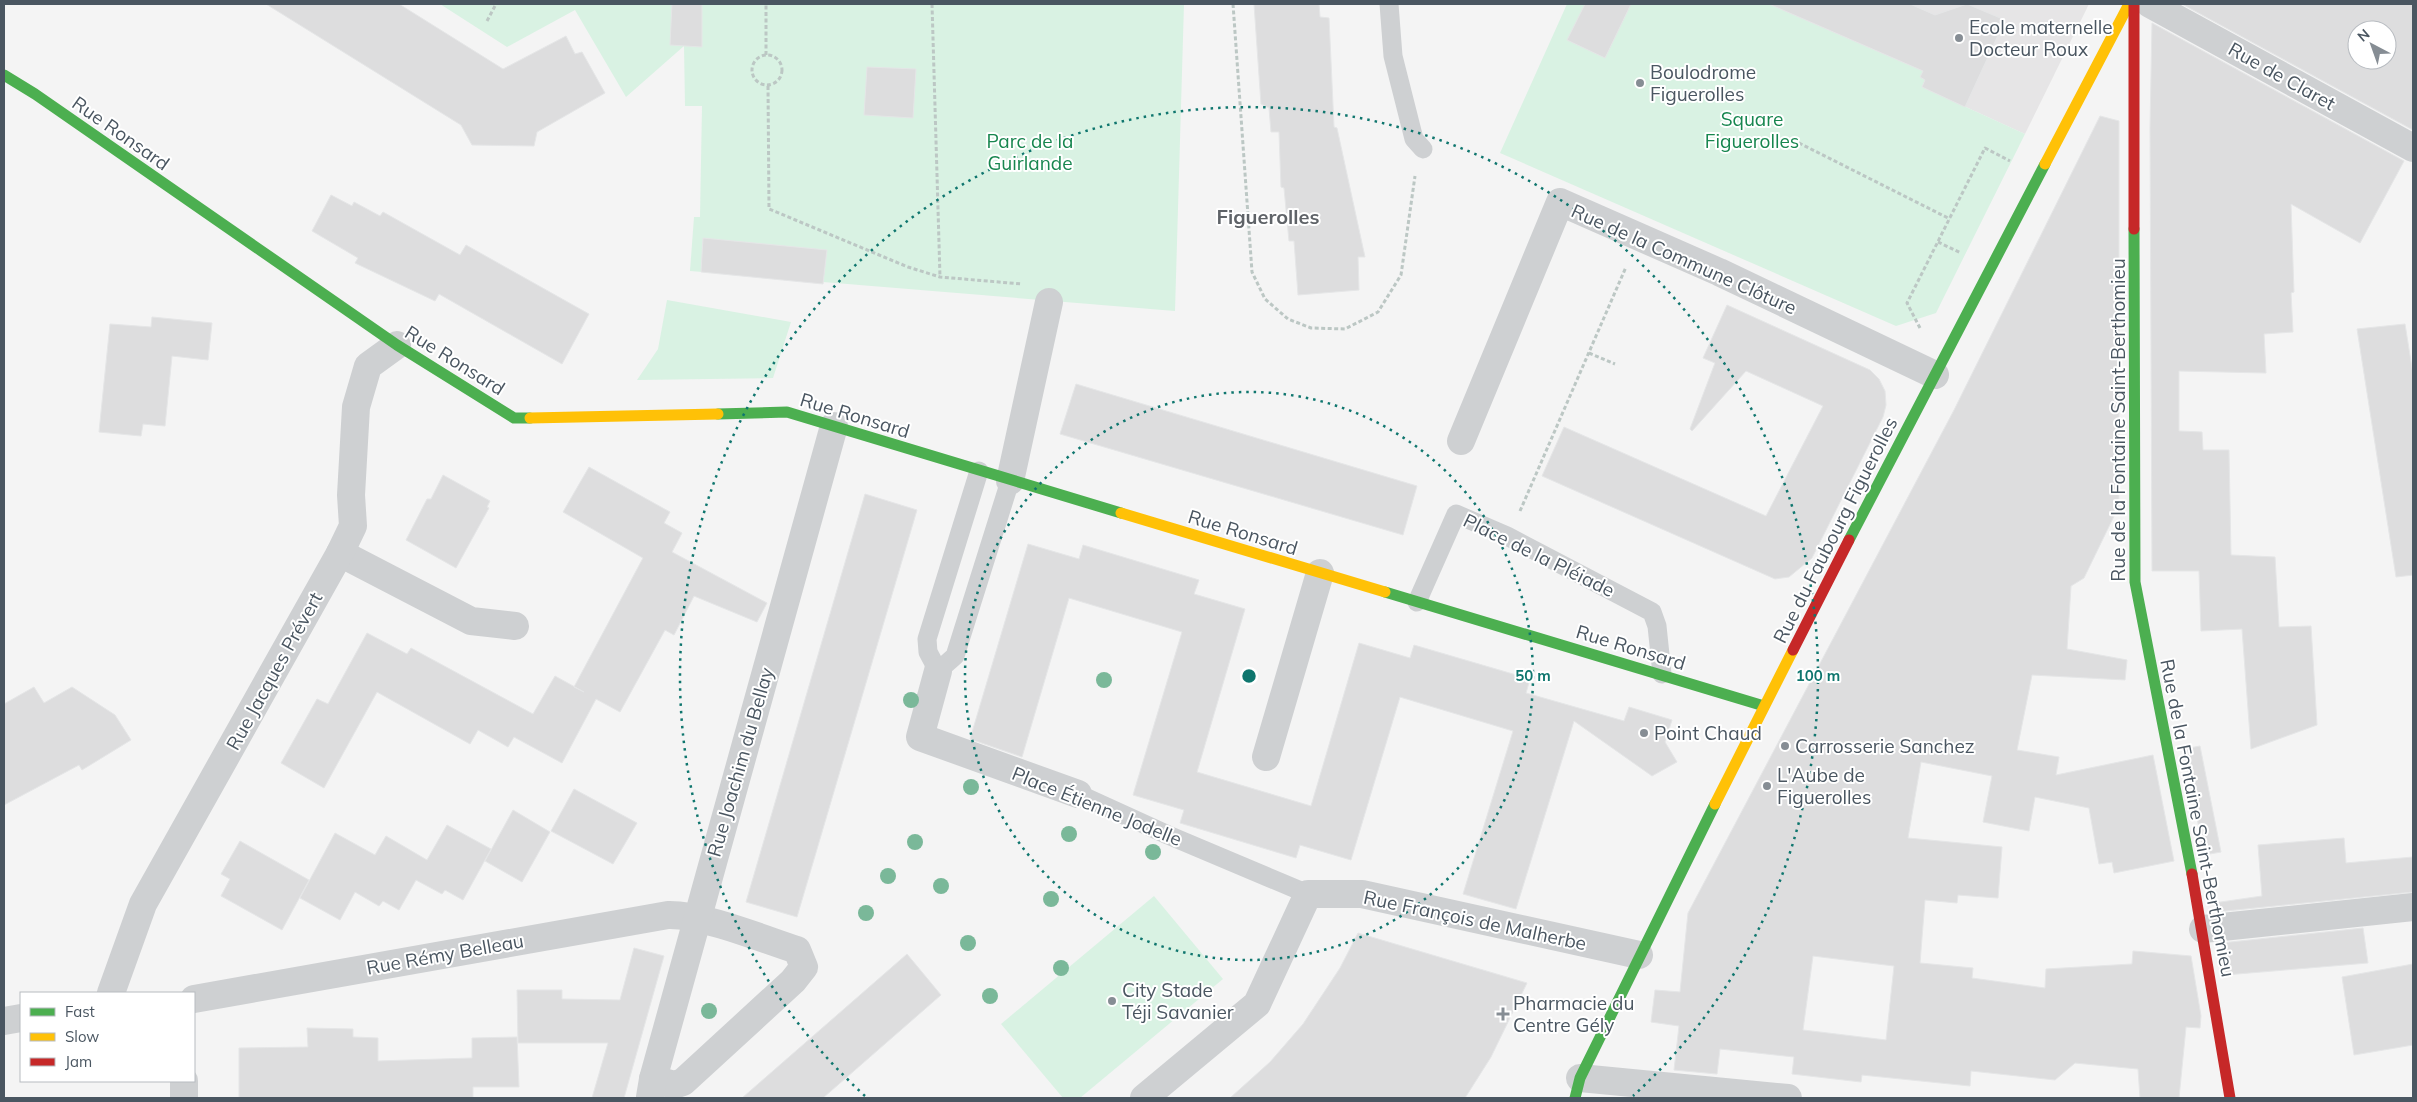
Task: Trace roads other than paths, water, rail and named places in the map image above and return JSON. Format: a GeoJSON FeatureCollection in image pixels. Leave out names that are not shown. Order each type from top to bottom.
{"type":"FeatureCollection","features":[{"type":"Feature","properties":{"kind":"street","name":"Rue du Faubourg Figuerolles"},"geometry":{"type":"LineString","coordinates":[[1578,1088],[1639,955],[1764,706],[2130,4]]}},
{"type":"Feature","properties":{"kind":"street","name":"Rue de la Fontaine Saint-Berthomieu"},"geometry":{"type":"LineString","coordinates":[[2134,4],[2135,582],[2203,929],[2230,1098]]}},
{"type":"Feature","properties":{"kind":"street","name":"Rue de Claret"},"geometry":{"type":"LineString","coordinates":[[2150,4],[2413,148]]}},
{"type":"Feature","properties":{"kind":"street","name":"Rue Ronsard"},"geometry":{"type":"LineString","coordinates":[[4,75],[35,94],[397,345],[514,418],[788,412],[1764,706]]}},
{"type":"Feature","properties":{"kind":"street","name":"Rue de la Commune Clôture"},"geometry":{"type":"LineString","coordinates":[[1461,441],[1560,202],[1719,272],[1935,375]]}},
{"type":"Feature","properties":{"kind":"street"},"geometry":{"type":"LineString","coordinates":[[1010,480],[1049,302]]}},
{"type":"Feature","properties":{"kind":"street","name":"Rue Jacques Prévert"},"geometry":{"type":"LineString","coordinates":[[111,992],[143,904],[354,526],[351,495],[356,407],[368,366],[397,345]]}},
{"type":"Feature","properties":{"kind":"street","name":"Rue Joachim du Bellay"},"geometry":{"type":"LineString","coordinates":[[652,1089],[697,918],[834,426]]}},
{"type":"Feature","properties":{"kind":"street"},"geometry":{"type":"LineString","coordinates":[[340,553],[471,621],[515,626]]}},
{"type":"Feature","properties":{"kind":"street"},"geometry":{"type":"LineString","coordinates":[[1266,757],[1320,573]]}},
{"type":"Feature","properties":{"kind":"street","name":"Place Étienne Jodelle"},"geometry":{"type":"LineString","coordinates":[[938,671],[920,737],[1078,794]]}},
{"type":"Feature","properties":{"kind":"street"},"geometry":{"type":"LineString","coordinates":[[1144,1098],[1257,1004],[1308,894]]}},
{"type":"Feature","properties":{"kind":"street","name":"Rue François de Malherbe"},"geometry":{"type":"LineString","coordinates":[[1308,894],[1362,894],[1639,955]]}},
{"type":"Feature","properties":{"kind":"street"},"geometry":{"type":"LineString","coordinates":[[2203,929],[2413,907]]}},
{"type":"Feature","properties":{"kind":"street","name":"Rue Rémy Belleau"},"geometry":{"type":"LineString","coordinates":[[195,999],[679,914],[797,950],[804,967],[793,981],[682,1082],[652,1089]]}},
{"type":"Feature","properties":{"kind":"street"},"geometry":{"type":"LineString","coordinates":[[4,1021],[20,1018]]}},
{"type":"Feature","properties":{"kind":"street"},"geometry":{"type":"LineString","coordinates":[[184,1082],[184,1098]]}},
{"type":"Feature","properties":{"kind":"street"},"geometry":{"type":"LineString","coordinates":[[1578,1088],[1788,1098]]}},
{"type":"Feature","properties":{"kind":"lane"},"geometry":{"type":"LineString","coordinates":[[1389,4],[1393,56],[1414,139],[1423,149]]}},
{"type":"Feature","properties":{"kind":"lane"},"geometry":{"type":"LineString","coordinates":[[979,471],[927,639],[928,652],[938,671],[955,656],[1010,480]]}},
{"type":"Feature","properties":{"kind":"lane","name":"Place de la Pléiade"},"geometry":{"type":"LineString","coordinates":[[1417,602],[1456,514],[1507,536],[1652,612],[1657,626],[1662,674]]}},
{"type":"Feature","properties":{"kind":"lane","name":"Place Étienne Jodelle"},"geometry":{"type":"LineString","coordinates":[[1078,794],[1168,836],[1308,894]]}},
{"type":"Feature","properties":{"kind":"place","name":"Ecole maternelle Docteur Roux"},"geometry":{"type":"Point","coordinates":[1959,38]}},
{"type":"Feature","properties":{"kind":"place","name":"Boulodrome Figuerolles"},"geometry":{"type":"Point","coordinates":[1640,83]}},
{"type":"Feature","properties":{"kind":"place","name":"Point Chaud"},"geometry":{"type":"Point","coordinates":[1644,733]}},
{"type":"Feature","properties":{"kind":"place","name":"Carrosserie Sanchez"},"geometry":{"type":"Point","coordinates":[1785,746]}},
{"type":"Feature","properties":{"kind":"place","name":"L'Aube de Figuerolles"},"geometry":{"type":"Point","coordinates":[1767,786]}},
{"type":"Feature","properties":{"kind":"place","name":"City Stade Téji Savanier"},"geometry":{"type":"Point","coordinates":[1112,1001]}},
{"type":"Feature","properties":{"kind":"place","name":"Pharmacie du Centre Gély"},"geometry":{"type":"Point","coordinates":[1503,1014]}},
{"type":"Feature","properties":{"kind":"district","name":"Figuerolles"},"geometry":{"type":"Point","coordinates":[1268,217]}},
{"type":"Feature","properties":{"kind":"park label","name":"Square Figuerolles"},"geometry":{"type":"Point","coordinates":[1752,130]}},
{"type":"Feature","properties":{"kind":"park label","name":"Parc de la Guirlande"},"geometry":{"type":"Point","coordinates":[1030,152]}}]}
